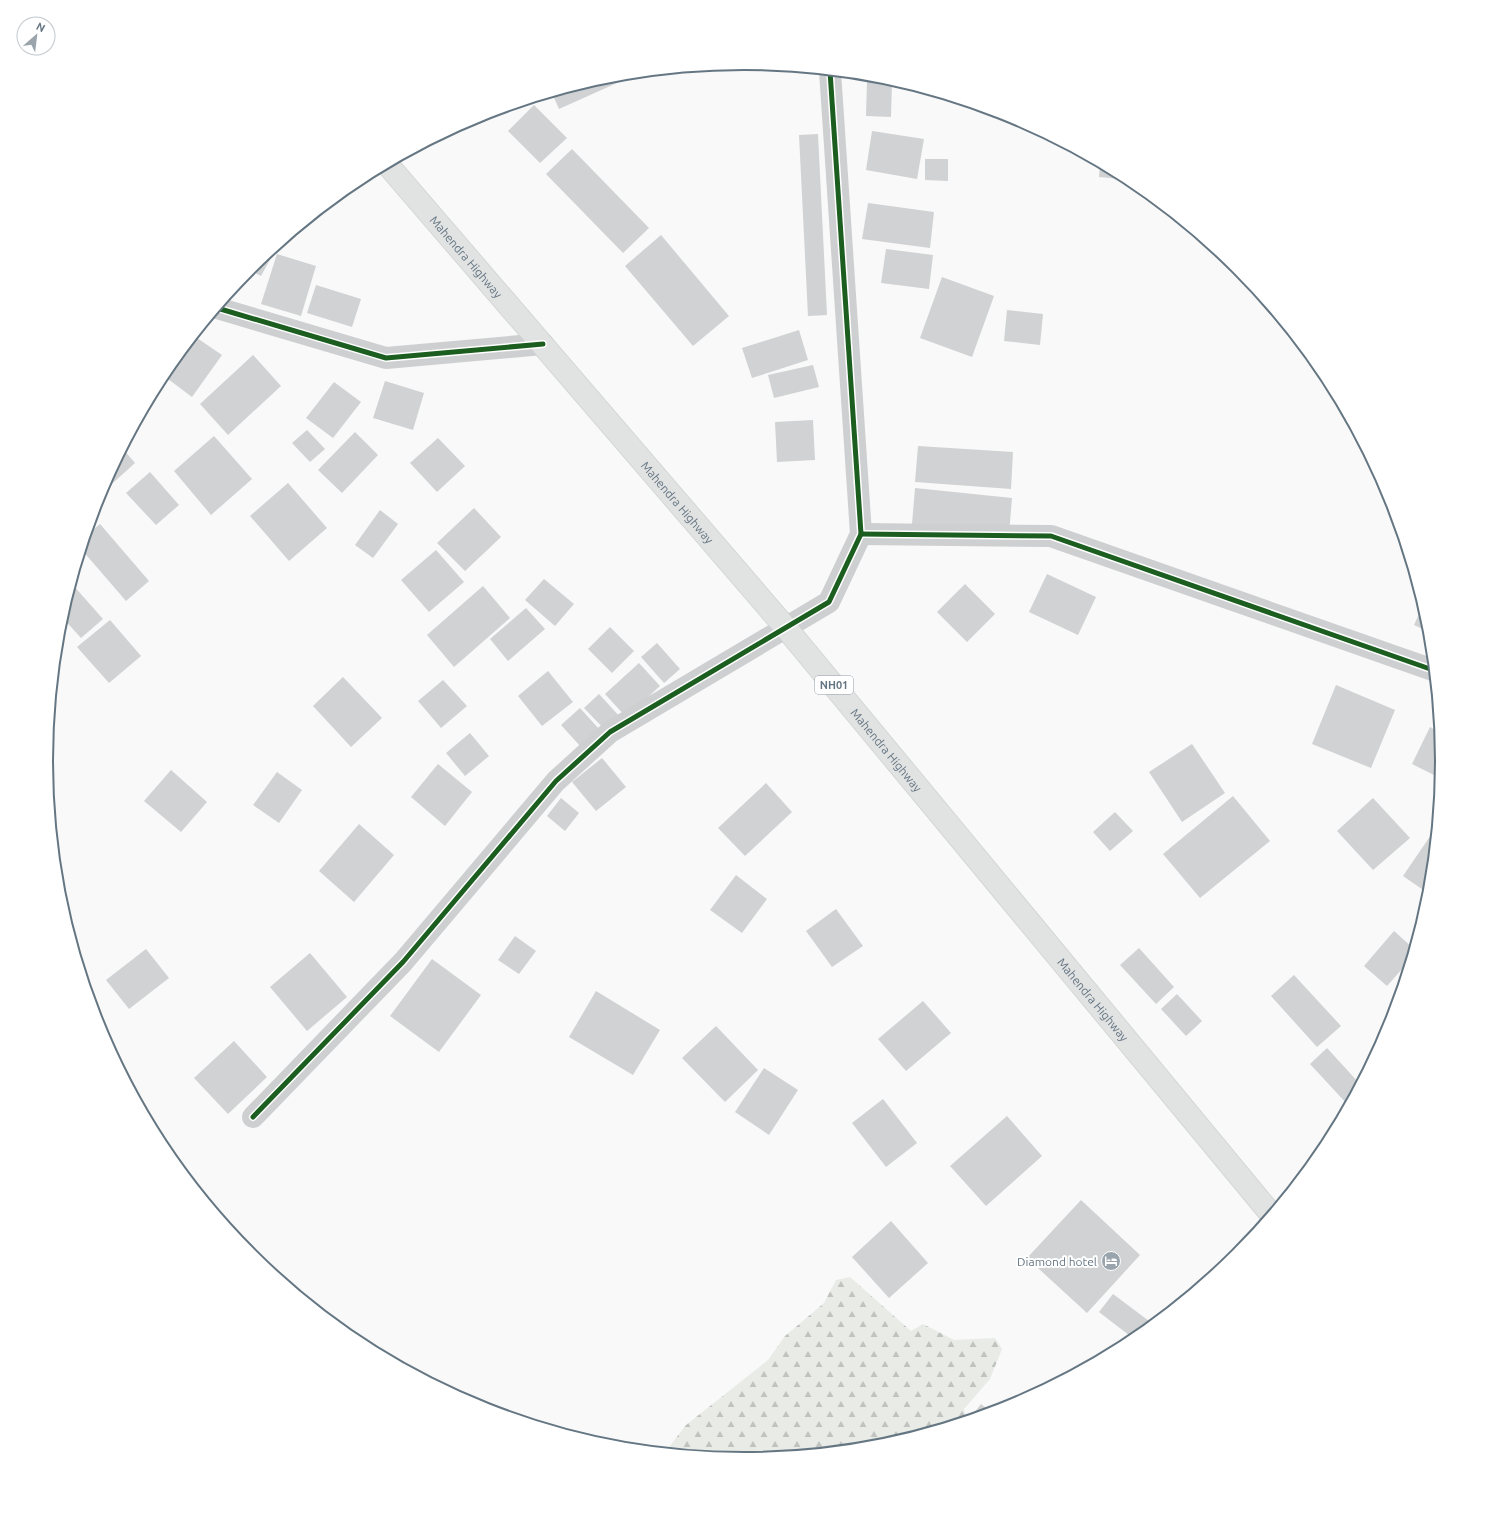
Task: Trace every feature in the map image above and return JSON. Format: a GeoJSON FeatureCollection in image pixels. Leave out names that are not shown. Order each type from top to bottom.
{"type":"FeatureCollection","features":[{"type":"Feature","properties":{"kind":"highway","name":"Mahendra Highway"},"geometry":{"type":"LineString","coordinates":[[390,168],[786,628],[1269,1211]]}},
{"type":"Feature","properties":{"kind":"street"},"geometry":{"type":"LineString","coordinates":[[253,1117],[403,962],[556,781],[610,732],[829,602],[861,534],[830,76]]}},
{"type":"Feature","properties":{"kind":"street"},"geometry":{"type":"LineString","coordinates":[[221,309],[386,358],[542,344]]}},
{"type":"Feature","properties":{"kind":"street"},"geometry":{"type":"LineString","coordinates":[[861,534],[1051,536],[1429,668]]}},
{"type":"Feature","properties":{"kind":"green space"},"geometry":{"type":"Polygon","coordinates":[[[850,1277],[911,1331],[923,1324],[954,1340],[995,1338],[1002,1349],[990,1379],[964,1409],[965,1415],[879,1439],[789,1451],[699,1451],[669,1448],[686,1425],[768,1360],[785,1336],[824,1303],[836,1280],[850,1277]]]}},
{"type":"Feature","properties":{"kind":"building"},"geometry":{"type":"Polygon","coordinates":[[[621,81],[559,109],[554,97],[621,81]]]}},
{"type":"Feature","properties":{"kind":"building"},"geometry":{"type":"Polygon","coordinates":[[[867,81],[892,86],[891,117],[866,116],[867,81]]]}},
{"type":"Feature","properties":{"kind":"building"},"geometry":{"type":"Polygon","coordinates":[[[534,105],[567,138],[540,163],[508,131],[534,105]]]}},
{"type":"Feature","properties":{"kind":"building"},"geometry":{"type":"Polygon","coordinates":[[[872,131],[924,139],[917,179],[866,170],[872,131]]]}},
{"type":"Feature","properties":{"kind":"building"},"geometry":{"type":"Polygon","coordinates":[[[818,134],[827,315],[808,316],[799,135],[818,134]]]}},
{"type":"Feature","properties":{"kind":"building"},"geometry":{"type":"Polygon","coordinates":[[[572,149],[649,228],[623,253],[546,174],[572,149]]]}},
{"type":"Feature","properties":{"kind":"building"},"geometry":{"type":"Polygon","coordinates":[[[925,159],[948,159],[948,181],[925,180],[925,159]]]}},
{"type":"Feature","properties":{"kind":"building"},"geometry":{"type":"Polygon","coordinates":[[[1100,169],[1116,179],[1099,177],[1100,169]]]}},
{"type":"Feature","properties":{"kind":"building"},"geometry":{"type":"Polygon","coordinates":[[[868,203],[934,212],[930,248],[862,239],[868,203]]]}},
{"type":"Feature","properties":{"kind":"building"},"geometry":{"type":"Polygon","coordinates":[[[661,235],[729,316],[693,346],[625,266],[661,235]]]}},
{"type":"Feature","properties":{"kind":"building"},"geometry":{"type":"Polygon","coordinates":[[[886,249],[933,255],[929,289],[881,283],[886,249]]]}},
{"type":"Feature","properties":{"kind":"building"},"geometry":{"type":"Polygon","coordinates":[[[277,254],[316,266],[301,316],[261,304],[277,254]]]}},
{"type":"Feature","properties":{"kind":"building"},"geometry":{"type":"Polygon","coordinates":[[[272,256],[261,276],[254,273],[272,256]]]}},
{"type":"Feature","properties":{"kind":"building"},"geometry":{"type":"Polygon","coordinates":[[[942,277],[994,296],[972,357],[920,338],[942,277]]]}},
{"type":"Feature","properties":{"kind":"building"},"geometry":{"type":"Polygon","coordinates":[[[316,285],[361,299],[352,327],[307,313],[316,285]]]}},
{"type":"Feature","properties":{"kind":"building"},"geometry":{"type":"Polygon","coordinates":[[[1007,310],[1043,314],[1040,345],[1004,341],[1007,310]]]}},
{"type":"Feature","properties":{"kind":"building"},"geometry":{"type":"Polygon","coordinates":[[[799,330],[808,360],[752,378],[742,348],[799,330]]]}},
{"type":"Feature","properties":{"kind":"building"},"geometry":{"type":"Polygon","coordinates":[[[197,338],[222,355],[192,397],[168,379],[197,338]]]}},
{"type":"Feature","properties":{"kind":"building"},"geometry":{"type":"Polygon","coordinates":[[[253,355],[281,386],[228,435],[200,404],[253,355]]]}},
{"type":"Feature","properties":{"kind":"building"},"geometry":{"type":"Polygon","coordinates":[[[813,365],[819,387],[774,398],[768,375],[813,365]]]}},
{"type":"Feature","properties":{"kind":"building"},"geometry":{"type":"Polygon","coordinates":[[[385,381],[424,393],[413,430],[373,418],[385,381]]]}},
{"type":"Feature","properties":{"kind":"building"},"geometry":{"type":"Polygon","coordinates":[[[334,382],[361,402],[333,438],[306,418],[334,382]]]}},
{"type":"Feature","properties":{"kind":"building"},"geometry":{"type":"Polygon","coordinates":[[[813,420],[815,460],[777,462],[775,422],[813,420]]]}},
{"type":"Feature","properties":{"kind":"building"},"geometry":{"type":"Polygon","coordinates":[[[307,430],[325,449],[310,462],[292,443],[307,430]]]}},
{"type":"Feature","properties":{"kind":"building"},"geometry":{"type":"Polygon","coordinates":[[[355,432],[378,455],[342,493],[318,470],[355,432]]]}},
{"type":"Feature","properties":{"kind":"building"},"geometry":{"type":"Polygon","coordinates":[[[214,436],[252,479],[211,515],[174,471],[214,436]]]}},
{"type":"Feature","properties":{"kind":"building"},"geometry":{"type":"Polygon","coordinates":[[[438,438],[465,466],[437,492],[410,463],[438,438]]]}},
{"type":"Feature","properties":{"kind":"building"},"geometry":{"type":"Polygon","coordinates":[[[918,446],[1013,452],[1011,489],[915,482],[918,446]]]}},
{"type":"Feature","properties":{"kind":"building"},"geometry":{"type":"Polygon","coordinates":[[[126,452],[135,463],[111,484],[126,452]]]}},
{"type":"Feature","properties":{"kind":"building"},"geometry":{"type":"Polygon","coordinates":[[[150,472],[179,505],[156,525],[126,493],[150,472]]]}},
{"type":"Feature","properties":{"kind":"building"},"geometry":{"type":"Polygon","coordinates":[[[288,483],[327,528],[289,561],[250,516],[288,483]]]}},
{"type":"Feature","properties":{"kind":"building"},"geometry":{"type":"Polygon","coordinates":[[[915,488],[1012,498],[1009,534],[912,524],[915,488]]]}},
{"type":"Feature","properties":{"kind":"building"},"geometry":{"type":"Polygon","coordinates":[[[474,508],[501,537],[465,571],[437,543],[474,508]]]}},
{"type":"Feature","properties":{"kind":"building"},"geometry":{"type":"Polygon","coordinates":[[[380,510],[398,524],[373,558],[355,545],[380,510]]]}},
{"type":"Feature","properties":{"kind":"building"},"geometry":{"type":"Polygon","coordinates":[[[100,524],[149,581],[126,601],[85,554],[94,529],[100,524]]]}},
{"type":"Feature","properties":{"kind":"building"},"geometry":{"type":"Polygon","coordinates":[[[436,550],[464,582],[429,612],[401,580],[436,550]]]}},
{"type":"Feature","properties":{"kind":"building"},"geometry":{"type":"Polygon","coordinates":[[[1047,574],[1096,597],[1078,635],[1029,612],[1047,574]]]}},
{"type":"Feature","properties":{"kind":"building"},"geometry":{"type":"Polygon","coordinates":[[[544,579],[574,604],[555,626],[525,600],[544,579]]]}},
{"type":"Feature","properties":{"kind":"building"},"geometry":{"type":"Polygon","coordinates":[[[965,584],[995,614],[967,642],[937,612],[965,584]]]}},
{"type":"Feature","properties":{"kind":"building"},"geometry":{"type":"Polygon","coordinates":[[[483,586],[510,618],[454,667],[427,635],[483,586]]]}},
{"type":"Feature","properties":{"kind":"building"},"geometry":{"type":"Polygon","coordinates":[[[76,588],[103,619],[81,638],[67,622],[76,588]]]}},
{"type":"Feature","properties":{"kind":"building"},"geometry":{"type":"Polygon","coordinates":[[[526,608],[545,629],[508,661],[490,639],[526,608]]]}},
{"type":"Feature","properties":{"kind":"building"},"geometry":{"type":"Polygon","coordinates":[[[1419,614],[1422,629],[1414,625],[1419,614]]]}},
{"type":"Feature","properties":{"kind":"building"},"geometry":{"type":"Polygon","coordinates":[[[110,620],[141,656],[109,683],[77,647],[110,620]]]}},
{"type":"Feature","properties":{"kind":"building"},"geometry":{"type":"Polygon","coordinates":[[[610,627],[634,651],[612,673],[588,649],[610,627]]]}},
{"type":"Feature","properties":{"kind":"building"},"geometry":{"type":"Polygon","coordinates":[[[657,643],[680,669],[664,683],[641,657],[657,643]]]}},
{"type":"Feature","properties":{"kind":"building"},"geometry":{"type":"Polygon","coordinates":[[[639,663],[660,686],[626,717],[605,694],[639,663]]]}},
{"type":"Feature","properties":{"kind":"building"},"geometry":{"type":"Polygon","coordinates":[[[548,671],[573,702],[542,726],[518,696],[548,671]]]}},
{"type":"Feature","properties":{"kind":"building"},"geometry":{"type":"Polygon","coordinates":[[[343,677],[382,718],[351,747],[313,706],[343,677]]]}},
{"type":"Feature","properties":{"kind":"building"},"geometry":{"type":"Polygon","coordinates":[[[443,680],[467,706],[441,728],[418,701],[443,680]]]}},
{"type":"Feature","properties":{"kind":"building"},"geometry":{"type":"Polygon","coordinates":[[[1336,685],[1395,710],[1371,768],[1312,744],[1336,685]]]}},
{"type":"Feature","properties":{"kind":"building"},"geometry":{"type":"Polygon","coordinates":[[[599,694],[621,718],[606,731],[584,708],[599,694]]]}},
{"type":"Feature","properties":{"kind":"building"},"geometry":{"type":"Polygon","coordinates":[[[580,708],[600,730],[581,747],[561,725],[580,708]]]}},
{"type":"Feature","properties":{"kind":"building"},"geometry":{"type":"Polygon","coordinates":[[[1430,727],[1434,729],[1435,775],[1412,764],[1430,727]]]}},
{"type":"Feature","properties":{"kind":"building"},"geometry":{"type":"Polygon","coordinates":[[[470,733],[489,756],[465,776],[446,753],[470,733]]]}},
{"type":"Feature","properties":{"kind":"building"},"geometry":{"type":"Polygon","coordinates":[[[1192,744],[1225,793],[1182,822],[1149,772],[1192,744]]]}},
{"type":"Feature","properties":{"kind":"building"},"geometry":{"type":"Polygon","coordinates":[[[602,758],[626,787],[596,811],[572,782],[602,758]]]}},
{"type":"Feature","properties":{"kind":"building"},"geometry":{"type":"Polygon","coordinates":[[[438,764],[472,792],[445,826],[411,797],[438,764]]]}},
{"type":"Feature","properties":{"kind":"building"},"geometry":{"type":"Polygon","coordinates":[[[171,770],[207,802],[181,832],[144,801],[171,770]]]}},
{"type":"Feature","properties":{"kind":"building"},"geometry":{"type":"Polygon","coordinates":[[[277,772],[302,790],[279,823],[253,805],[277,772]]]}},
{"type":"Feature","properties":{"kind":"building"},"geometry":{"type":"Polygon","coordinates":[[[766,783],[792,812],[745,856],[718,828],[766,783]]]}},
{"type":"Feature","properties":{"kind":"building"},"geometry":{"type":"Polygon","coordinates":[[[1233,796],[1270,841],[1200,898],[1163,854],[1233,796]]]}},
{"type":"Feature","properties":{"kind":"building"},"geometry":{"type":"Polygon","coordinates":[[[561,798],[579,813],[565,831],[547,816],[561,798]]]}},
{"type":"Feature","properties":{"kind":"building"},"geometry":{"type":"Polygon","coordinates":[[[1373,798],[1410,838],[1373,870],[1337,831],[1373,798]]]}},
{"type":"Feature","properties":{"kind":"building"},"geometry":{"type":"Polygon","coordinates":[[[1115,812],[1133,831],[1110,851],[1093,832],[1115,812]]]}},
{"type":"Feature","properties":{"kind":"building"},"geometry":{"type":"Polygon","coordinates":[[[359,824],[394,855],[354,902],[319,871],[359,824]]]}},
{"type":"Feature","properties":{"kind":"building"},"geometry":{"type":"Polygon","coordinates":[[[1431,835],[1423,890],[1403,876],[1431,835]]]}},
{"type":"Feature","properties":{"kind":"building"},"geometry":{"type":"Polygon","coordinates":[[[736,875],[767,899],[742,933],[710,910],[736,875]]]}},
{"type":"Feature","properties":{"kind":"building"},"geometry":{"type":"Polygon","coordinates":[[[836,909],[863,946],[832,967],[806,931],[836,909]]]}},
{"type":"Feature","properties":{"kind":"building"},"geometry":{"type":"Polygon","coordinates":[[[1394,931],[1410,945],[1402,969],[1387,986],[1364,966],[1394,931]]]}},
{"type":"Feature","properties":{"kind":"building"},"geometry":{"type":"Polygon","coordinates":[[[515,936],[536,951],[519,974],[498,960],[515,936]]]}},
{"type":"Feature","properties":{"kind":"building"},"geometry":{"type":"Polygon","coordinates":[[[1139,948],[1174,987],[1156,1004],[1120,965],[1139,948]]]}},
{"type":"Feature","properties":{"kind":"building"},"geometry":{"type":"Polygon","coordinates":[[[146,949],[169,978],[129,1009],[106,980],[146,949]]]}},
{"type":"Feature","properties":{"kind":"building"},"geometry":{"type":"Polygon","coordinates":[[[310,953],[347,997],[307,1031],[270,987],[310,953]]]}},
{"type":"Feature","properties":{"kind":"building"},"geometry":{"type":"Polygon","coordinates":[[[432,959],[481,995],[439,1052],[390,1016],[432,959]]]}},
{"type":"Feature","properties":{"kind":"building"},"geometry":{"type":"Polygon","coordinates":[[[1294,975],[1341,1026],[1317,1047],[1271,996],[1294,975]]]}},
{"type":"Feature","properties":{"kind":"building"},"geometry":{"type":"Polygon","coordinates":[[[596,991],[660,1030],[633,1075],[569,1037],[596,991]]]}},
{"type":"Feature","properties":{"kind":"building"},"geometry":{"type":"Polygon","coordinates":[[[1177,994],[1202,1021],[1186,1036],[1161,1009],[1177,994]]]}},
{"type":"Feature","properties":{"kind":"building"},"geometry":{"type":"Polygon","coordinates":[[[923,1001],[951,1033],[906,1071],[878,1039],[923,1001]]]}},
{"type":"Feature","properties":{"kind":"building"},"geometry":{"type":"Polygon","coordinates":[[[716,1026],[758,1070],[725,1102],[682,1058],[716,1026]]]}},
{"type":"Feature","properties":{"kind":"building"},"geometry":{"type":"Polygon","coordinates":[[[234,1041],[267,1077],[228,1114],[194,1078],[234,1041]]]}},
{"type":"Feature","properties":{"kind":"building"},"geometry":{"type":"Polygon","coordinates":[[[1327,1048],[1357,1080],[1345,1102],[1310,1064],[1327,1048]]]}},
{"type":"Feature","properties":{"kind":"building"},"geometry":{"type":"Polygon","coordinates":[[[764,1068],[798,1090],[769,1135],[735,1112],[764,1068]]]}},
{"type":"Feature","properties":{"kind":"building"},"geometry":{"type":"Polygon","coordinates":[[[883,1099],[917,1143],[886,1167],[852,1123],[883,1099]]]}},
{"type":"Feature","properties":{"kind":"building"},"geometry":{"type":"Polygon","coordinates":[[[1007,1116],[1042,1156],[986,1206],[950,1166],[1007,1116]]]}},
{"type":"Feature","properties":{"kind":"building"},"geometry":{"type":"Polygon","coordinates":[[[1081,1200],[1140,1255],[1087,1313],[1027,1258],[1081,1200]]]}},
{"type":"Feature","properties":{"kind":"building"},"geometry":{"type":"Polygon","coordinates":[[[891,1221],[928,1263],[889,1298],[852,1257],[891,1221]]]}},
{"type":"Feature","properties":{"kind":"building"},"geometry":{"type":"Polygon","coordinates":[[[1113,1294],[1149,1321],[1129,1335],[1099,1312],[1113,1294]]]}},
{"type":"Feature","properties":{"kind":"building"},"geometry":{"type":"Polygon","coordinates":[[[981,1404],[985,1408],[975,1412],[981,1404]]]}},
{"type":"Feature","properties":{"kind":"cycle path"},"geometry":{"type":"LineString","coordinates":[[253,1117],[403,962],[556,781],[610,732],[829,602],[861,534],[830,76]]}},
{"type":"Feature","properties":{"kind":"cycle path"},"geometry":{"type":"LineString","coordinates":[[221,309],[386,358],[543,344]]}},
{"type":"Feature","properties":{"kind":"cycle path"},"geometry":{"type":"LineString","coordinates":[[861,534],[1051,536],[1429,668]]}},
{"type":"Feature","properties":{"kind":"place","name":"Diamond hotel"},"geometry":{"type":"Point","coordinates":[1111,1261]}}]}
